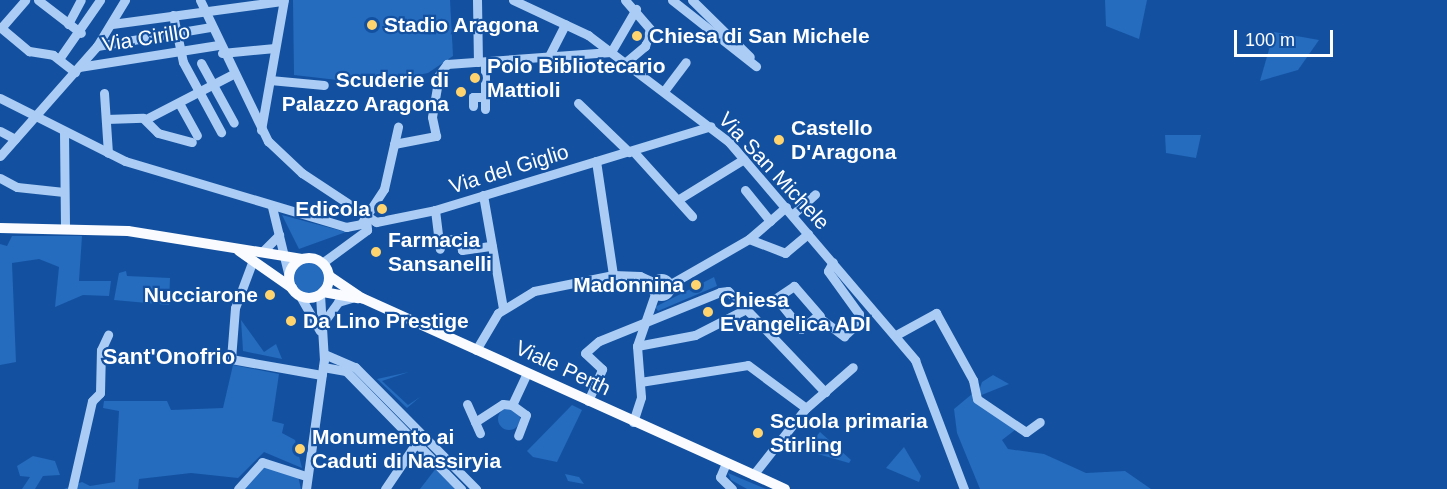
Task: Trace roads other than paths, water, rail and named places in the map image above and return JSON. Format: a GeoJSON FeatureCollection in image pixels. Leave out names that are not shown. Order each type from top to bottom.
{"type":"FeatureCollection","features":[{"type":"Feature","properties":{"kind":"main road"},"geometry":{"type":"LineString","coordinates":[[0,228],[65,228],[136,232],[236,250],[284,253],[322,263],[329,276],[322,293]]}},
{"type":"Feature","properties":{"kind":"main road"},"geometry":{"type":"LineString","coordinates":[[236,250],[294,287],[302,259]]}},
{"type":"Feature","properties":{"kind":"main road","name":"Viale Perth"},"geometry":{"type":"LineString","coordinates":[[329,276],[357,298],[785,489]]}},
{"type":"Feature","properties":{"kind":"main road","name":"Viale Perth"},"geometry":{"type":"LineString","coordinates":[[294,287],[357,298]]}},
{"type":"Feature","properties":{"kind":"street"},"geometry":{"type":"LineString","coordinates":[[25,0],[1,27],[29,51],[59,59],[77,69]]}},
{"type":"Feature","properties":{"kind":"street"},"geometry":{"type":"LineString","coordinates":[[38,0],[81,33]]}},
{"type":"Feature","properties":{"kind":"street"},"geometry":{"type":"LineString","coordinates":[[68,24],[81,0]]}},
{"type":"Feature","properties":{"kind":"street"},"geometry":{"type":"LineString","coordinates":[[59,59],[81,33],[100,0]]}},
{"type":"Feature","properties":{"kind":"street"},"geometry":{"type":"LineString","coordinates":[[0,156],[97,46],[125,0]]}},
{"type":"Feature","properties":{"kind":"street"},"geometry":{"type":"LineString","coordinates":[[200,0],[220,49],[261,130],[302,173],[365,218]]}},
{"type":"Feature","properties":{"kind":"street"},"geometry":{"type":"LineString","coordinates":[[477,0],[485,109]]}},
{"type":"Feature","properties":{"kind":"street","name":"Via San Michele"},"geometry":{"type":"LineString","coordinates":[[513,0],[565,24],[611,52],[711,126],[744,159],[896,335],[929,387],[963,489]]}},
{"type":"Feature","properties":{"kind":"street"},"geometry":{"type":"LineString","coordinates":[[625,0],[648,22],[645,46],[625,63]]}},
{"type":"Feature","properties":{"kind":"street"},"geometry":{"type":"LineString","coordinates":[[672,0],[756,66],[740,43],[692,0]]}},
{"type":"Feature","properties":{"kind":"street"},"geometry":{"type":"LineString","coordinates":[[112,24],[204,10],[221,4],[284,1],[261,130]]}},
{"type":"Feature","properties":{"kind":"street"},"geometry":{"type":"LineString","coordinates":[[394,144],[436,136],[432,117],[439,75],[447,64],[611,52],[636,9]]}},
{"type":"Feature","properties":{"kind":"street"},"geometry":{"type":"LineString","coordinates":[[173,15],[179,51],[221,132]]}},
{"type":"Feature","properties":{"kind":"street"},"geometry":{"type":"LineString","coordinates":[[548,58],[565,24]]}},
{"type":"Feature","properties":{"kind":"street"},"geometry":{"type":"LineString","coordinates":[[97,46],[211,27]]}},
{"type":"Feature","properties":{"kind":"street","name":"Via Cirillo"},"geometry":{"type":"LineString","coordinates":[[77,69],[179,51],[276,48]]}},
{"type":"Feature","properties":{"kind":"street"},"geometry":{"type":"LineString","coordinates":[[664,91],[686,62]]}},
{"type":"Feature","properties":{"kind":"street"},"geometry":{"type":"LineString","coordinates":[[201,63],[234,123]]}},
{"type":"Feature","properties":{"kind":"street"},"geometry":{"type":"LineString","coordinates":[[106,119],[146,119],[233,74]]}},
{"type":"Feature","properties":{"kind":"street"},"geometry":{"type":"LineString","coordinates":[[270,80],[324,85]]}},
{"type":"Feature","properties":{"kind":"street"},"geometry":{"type":"LineString","coordinates":[[104,93],[108,153]]}},
{"type":"Feature","properties":{"kind":"street"},"geometry":{"type":"LineString","coordinates":[[473,106],[473,97],[485,97]]}},
{"type":"Feature","properties":{"kind":"street"},"geometry":{"type":"LineString","coordinates":[[0,98],[108,153],[272,207],[346,227],[337,249]]}},
{"type":"Feature","properties":{"kind":"street"},"geometry":{"type":"LineString","coordinates":[[146,119],[158,133],[194,138],[179,103]]}},
{"type":"Feature","properties":{"kind":"street"},"geometry":{"type":"LineString","coordinates":[[578,103],[631,151],[679,199],[692,216]]}},
{"type":"Feature","properties":{"kind":"street","name":"Via del Giglio"},"geometry":{"type":"LineString","coordinates":[[346,227],[365,218],[376,222],[435,210],[711,126]]}},
{"type":"Feature","properties":{"kind":"street"},"geometry":{"type":"LineString","coordinates":[[322,263],[337,249],[367,230],[365,218],[384,189],[398,128]]}},
{"type":"Feature","properties":{"kind":"street"},"geometry":{"type":"LineString","coordinates":[[0,131],[15,139]]}},
{"type":"Feature","properties":{"kind":"street"},"geometry":{"type":"LineString","coordinates":[[64,131],[65,228]]}},
{"type":"Feature","properties":{"kind":"street"},"geometry":{"type":"LineString","coordinates":[[679,199],[744,159]]}},
{"type":"Feature","properties":{"kind":"street"},"geometry":{"type":"LineString","coordinates":[[596,161],[613,275]]}},
{"type":"Feature","properties":{"kind":"street"},"geometry":{"type":"LineString","coordinates":[[0,178],[17,187],[64,192]]}},
{"type":"Feature","properties":{"kind":"street"},"geometry":{"type":"LineString","coordinates":[[745,190],[770,221]]}},
{"type":"Feature","properties":{"kind":"street"},"geometry":{"type":"LineString","coordinates":[[792,215],[815,194]]}},
{"type":"Feature","properties":{"kind":"street"},"geometry":{"type":"LineString","coordinates":[[483,195],[503,308]]}},
{"type":"Feature","properties":{"kind":"street"},"geometry":{"type":"LineString","coordinates":[[272,207],[294,287],[322,336]]}},
{"type":"Feature","properties":{"kind":"street"},"geometry":{"type":"LineString","coordinates":[[655,294],[666,295],[669,285],[749,239],[786,207]]}},
{"type":"Feature","properties":{"kind":"street"},"geometry":{"type":"LineString","coordinates":[[435,210],[440,245],[460,238],[462,250],[492,246]]}},
{"type":"Feature","properties":{"kind":"street"},"geometry":{"type":"LineString","coordinates":[[749,239],[785,253],[808,234]]}},
{"type":"Feature","properties":{"kind":"street"},"geometry":{"type":"LineString","coordinates":[[263,251],[279,235]]}},
{"type":"Feature","properties":{"kind":"street"},"geometry":{"type":"LineString","coordinates":[[253,260],[235,308],[231,359],[323,371],[346,371],[476,489]]}},
{"type":"Feature","properties":{"kind":"street"},"geometry":{"type":"LineString","coordinates":[[820,316],[801,329],[776,298],[794,286],[841,336],[859,322],[858,311],[828,271],[833,262]]}},
{"type":"Feature","properties":{"kind":"street"},"geometry":{"type":"LineString","coordinates":[[476,350],[503,308],[551,285],[613,275],[640,276],[653,282],[663,279],[669,285]]}},
{"type":"Feature","properties":{"kind":"street"},"geometry":{"type":"LineString","coordinates":[[633,422],[640,382],[638,346],[643,320],[655,294],[653,282]]}},
{"type":"Feature","properties":{"kind":"street"},"geometry":{"type":"LineString","coordinates":[[588,401],[602,369],[586,350],[643,320],[728,291],[825,392]]}},
{"type":"Feature","properties":{"kind":"street"},"geometry":{"type":"LineString","coordinates":[[306,489],[306,476],[323,371],[322,293]]}},
{"type":"Feature","properties":{"kind":"street"},"geometry":{"type":"LineString","coordinates":[[322,325],[329,310],[357,298]]}},
{"type":"Feature","properties":{"kind":"street"},"geometry":{"type":"LineString","coordinates":[[638,346],[695,335],[746,309]]}},
{"type":"Feature","properties":{"kind":"street"},"geometry":{"type":"LineString","coordinates":[[896,335],[936,312],[973,380],[977,399],[1026,432],[1040,422]]}},
{"type":"Feature","properties":{"kind":"street"},"geometry":{"type":"LineString","coordinates":[[72,489],[92,400],[100,393],[101,350],[108,336]]}},
{"type":"Feature","properties":{"kind":"street"},"geometry":{"type":"LineString","coordinates":[[324,354],[349,362],[397,417],[416,443],[461,489]]}},
{"type":"Feature","properties":{"kind":"street"},"geometry":{"type":"LineString","coordinates":[[640,382],[748,365],[806,408]]}},
{"type":"Feature","properties":{"kind":"street"},"geometry":{"type":"LineString","coordinates":[[753,475],[806,408],[852,367]]}},
{"type":"Feature","properties":{"kind":"street"},"geometry":{"type":"LineString","coordinates":[[512,405],[527,373]]}},
{"type":"Feature","properties":{"kind":"street"},"geometry":{"type":"LineString","coordinates":[[467,404],[480,433]]}},
{"type":"Feature","properties":{"kind":"street"},"geometry":{"type":"LineString","coordinates":[[475,422],[503,404],[512,405],[526,415],[518,436]]}},
{"type":"Feature","properties":{"kind":"street"},"geometry":{"type":"LineString","coordinates":[[385,489],[416,443]]}},
{"type":"Feature","properties":{"kind":"street"},"geometry":{"type":"LineString","coordinates":[[238,489],[262,462],[306,476]]}},
{"type":"Feature","properties":{"kind":"street"},"geometry":{"type":"LineString","coordinates":[[726,463],[720,477],[732,489]]}},
{"type":"Feature","properties":{"kind":"place","name":"Stadio Aragona"},"geometry":{"type":"Point","coordinates":[372,25]}},
{"type":"Feature","properties":{"kind":"place","name":"Chiesa di San Michele"},"geometry":{"type":"Point","coordinates":[637,36]}},
{"type":"Feature","properties":{"kind":"place","name":"Polo Bibliotecario Mattioli"},"geometry":{"type":"Point","coordinates":[475,78]}},
{"type":"Feature","properties":{"kind":"place","name":"Scuderie di Palazzo Aragona"},"geometry":{"type":"Point","coordinates":[461,92]}},
{"type":"Feature","properties":{"kind":"place","name":"Castello D'Aragona"},"geometry":{"type":"Point","coordinates":[779,140]}},
{"type":"Feature","properties":{"kind":"place","name":"Edicola"},"geometry":{"type":"Point","coordinates":[382,209]}},
{"type":"Feature","properties":{"kind":"place","name":"Farmacia Sansanelli"},"geometry":{"type":"Point","coordinates":[376,252]}},
{"type":"Feature","properties":{"kind":"place","name":"Madonnina"},"geometry":{"type":"Point","coordinates":[696,285]}},
{"type":"Feature","properties":{"kind":"place","name":"Nucciarone"},"geometry":{"type":"Point","coordinates":[270,295]}},
{"type":"Feature","properties":{"kind":"place","name":"Chiesa Evangelica ADI"},"geometry":{"type":"Point","coordinates":[708,312]}},
{"type":"Feature","properties":{"kind":"place","name":"Da Lino Prestige"},"geometry":{"type":"Point","coordinates":[291,321]}},
{"type":"Feature","properties":{"kind":"place","name":"Scuola primaria Stirling"},"geometry":{"type":"Point","coordinates":[758,433]}},
{"type":"Feature","properties":{"kind":"place","name":"Monumento ai Caduti di Nassiryia"},"geometry":{"type":"Point","coordinates":[300,449]}},
{"type":"Feature","properties":{"kind":"district","name":"Sant'Onofrio"},"geometry":{"type":"Point","coordinates":[169,357]}}]}
